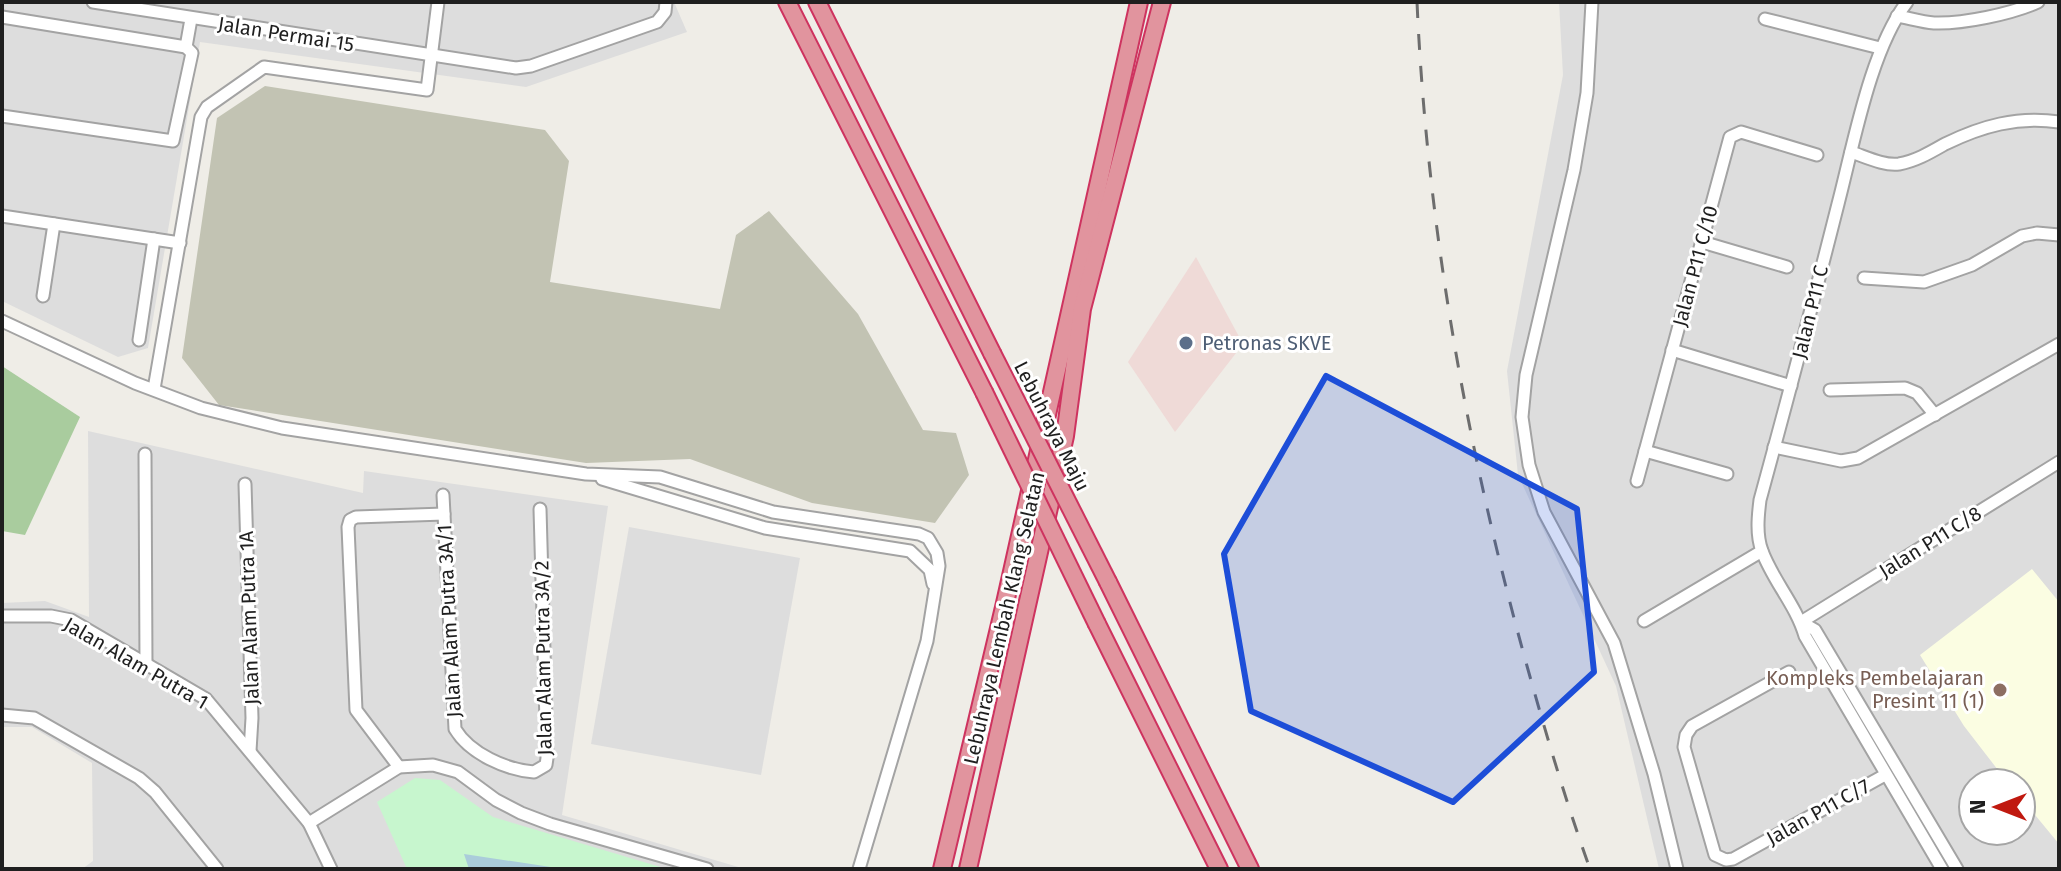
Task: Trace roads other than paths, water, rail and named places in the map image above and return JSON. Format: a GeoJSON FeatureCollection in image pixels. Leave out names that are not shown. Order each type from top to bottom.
{"type":"FeatureCollection","features":[{"type":"Feature","properties":{"kind":"highway"},"geometry":{"type":"LineString","coordinates":[[787,2],[1219,869]]}},
{"type":"Feature","properties":{"kind":"highway","name":"Lebuhraya Maju"},"geometry":{"type":"LineString","coordinates":[[817,2],[1250,869]]}},
{"type":"Feature","properties":{"kind":"highway","name":"Lebuhraya Lembah Klang Selatan"},"geometry":{"type":"LineString","coordinates":[[942,869],[1005,603],[1139,2]]}},
{"type":"Feature","properties":{"kind":"highway","name":"Lebuhraya Lembah Klang Selatan"},"geometry":{"type":"LineString","coordinates":[[968,869],[1065,436],[1082,309],[1162,2]]}},
{"type":"Feature","properties":{"kind":"street","name":"Jalan Permai 15"},"geometry":{"type":"LineString","coordinates":[[93,2],[516,68],[531,66],[657,22],[665,12],[666,2]]}},
{"type":"Feature","properties":{"kind":"street"},"geometry":{"type":"LineString","coordinates":[[154,389],[201,117],[213,100],[258,70],[272,67],[427,90],[438,2]]}},
{"type":"Feature","properties":{"kind":"street"},"geometry":{"type":"LineString","coordinates":[[1592,2],[1587,93],[1574,170],[1526,375],[1522,417],[1529,465],[1544,512],[1614,643],[1654,774],[1677,869]]}},
{"type":"Feature","properties":{"kind":"street","name":"Jalan P11 C"},"geometry":{"type":"LineString","coordinates":[[1907,2],[1880,48],[1851,152],[1760,500],[1759,533],[1762,551],[1801,622],[1805,636],[1939,868]]}},
{"type":"Feature","properties":{"kind":"street"},"geometry":{"type":"LineString","coordinates":[[1897,16],[1929,23],[1949,23],[2023,9],[2038,2]]}},
{"type":"Feature","properties":{"kind":"street"},"geometry":{"type":"LineString","coordinates":[[2,17],[186,47],[192,53],[173,141],[169,143],[2,116]]}},
{"type":"Feature","properties":{"kind":"street"},"geometry":{"type":"LineString","coordinates":[[186,47],[191,19]]}},
{"type":"Feature","properties":{"kind":"street"},"geometry":{"type":"LineString","coordinates":[[1765,19],[1880,48]]}},
{"type":"Feature","properties":{"kind":"street"},"geometry":{"type":"LineString","coordinates":[[1851,152],[1896,164],[1913,160],[1987,126],[2011,121],[2059,122]]}},
{"type":"Feature","properties":{"kind":"street","name":"Jalan P11 C/10"},"geometry":{"type":"LineString","coordinates":[[1637,481],[1730,137],[1741,132],[1817,155]]}},
{"type":"Feature","properties":{"kind":"street"},"geometry":{"type":"LineString","coordinates":[[2,216],[180,243]]}},
{"type":"Feature","properties":{"kind":"street"},"geometry":{"type":"LineString","coordinates":[[43,296],[54,224]]}},
{"type":"Feature","properties":{"kind":"street"},"geometry":{"type":"LineString","coordinates":[[1864,278],[1924,282],[1972,265],[2022,236],[2037,233],[2059,235]]}},
{"type":"Feature","properties":{"kind":"street"},"geometry":{"type":"LineString","coordinates":[[139,340],[154,239]]}},
{"type":"Feature","properties":{"kind":"street"},"geometry":{"type":"LineString","coordinates":[[1702,242],[1787,267]]}},
{"type":"Feature","properties":{"kind":"street"},"geometry":{"type":"LineString","coordinates":[[2,321],[135,383],[201,408],[282,428],[586,474],[673,479],[773,512],[919,534],[928,538],[937,553],[939,566],[927,641],[859,869]]}},
{"type":"Feature","properties":{"kind":"street"},"geometry":{"type":"LineString","coordinates":[[1774,447],[1850,461],[2059,344]]}},
{"type":"Feature","properties":{"kind":"street"},"geometry":{"type":"LineString","coordinates":[[1672,350],[1791,386]]}},
{"type":"Feature","properties":{"kind":"street"},"geometry":{"type":"LineString","coordinates":[[1830,390],[1905,388],[1917,393],[1935,415]]}},
{"type":"Feature","properties":{"kind":"street"},"geometry":{"type":"LineString","coordinates":[[1645,451],[1727,474]]}},
{"type":"Feature","properties":{"kind":"street"},"geometry":{"type":"LineString","coordinates":[[145,454],[146,664]]}},
{"type":"Feature","properties":{"kind":"street","name":"Jalan P11 C/8"},"geometry":{"type":"LineString","coordinates":[[1801,622],[2059,462]]}},
{"type":"Feature","properties":{"kind":"street"},"geometry":{"type":"LineString","coordinates":[[586,474],[765,528],[910,551],[930,570],[934,587]]}},
{"type":"Feature","properties":{"kind":"street"},"geometry":{"type":"LineString","coordinates":[[648,477],[668,488],[669,499]]}},
{"type":"Feature","properties":{"kind":"street","name":"Jalan Alam Putra 1A"},"geometry":{"type":"LineString","coordinates":[[245,484],[252,718],[250,751]]}},
{"type":"Feature","properties":{"kind":"street"},"geometry":{"type":"LineString","coordinates":[[669,499],[684,491],[719,494]]}},
{"type":"Feature","properties":{"kind":"street","name":"Jalan Alam Putra 3A/1"},"geometry":{"type":"LineString","coordinates":[[443,495],[455,729],[465,742],[507,767]]}},
{"type":"Feature","properties":{"kind":"street","name":"Jalan Alam Putra 3A/2"},"geometry":{"type":"LineString","coordinates":[[507,767],[534,772],[546,765],[547,758],[540,509]]}},
{"type":"Feature","properties":{"kind":"street"},"geometry":{"type":"LineString","coordinates":[[399,767],[356,710],[348,527],[350,520],[356,517],[444,514]]}},
{"type":"Feature","properties":{"kind":"street"},"geometry":{"type":"LineString","coordinates":[[819,519],[833,529],[833,540]]}},
{"type":"Feature","properties":{"kind":"street"},"geometry":{"type":"LineString","coordinates":[[1644,621],[1762,551]]}},
{"type":"Feature","properties":{"kind":"street","name":"Jalan Alam Putra 1"},"geometry":{"type":"LineString","coordinates":[[2,616],[51,616],[71,620],[206,699],[309,823],[331,869]]}},
{"type":"Feature","properties":{"kind":"street","name":"Jalan P11 C"},"geometry":{"type":"LineString","coordinates":[[1801,622],[1815,630],[1957,869]]}},
{"type":"Feature","properties":{"kind":"street","name":"Jalan P11 C/7"},"geometry":{"type":"LineString","coordinates":[[1789,672],[1692,726],[1686,735],[1684,747],[1715,855],[1726,860],[1733,859],[1885,775]]}},
{"type":"Feature","properties":{"kind":"street"},"geometry":{"type":"LineString","coordinates":[[2,715],[22,715],[44,722],[139,778],[155,792],[217,869]]}},
{"type":"Feature","properties":{"kind":"street"},"geometry":{"type":"LineString","coordinates":[[309,823],[399,767],[415,764],[448,768],[521,813],[550,824],[707,869]]}},
{"type":"Feature","properties":{"kind":"water"},"geometry":{"type":"Polygon","coordinates":[[[464,854],[564,869],[469,869],[464,854]]]}},
{"type":"Feature","properties":{"kind":"railway"},"geometry":{"type":"LineString","coordinates":[[1417,2],[1422,86],[1440,254],[1468,420],[1505,585],[1527,666],[1590,869]]}},
{"type":"Feature","properties":{"kind":"place","name":"Petronas SKVE"},"geometry":{"type":"Point","coordinates":[1186,343]}},
{"type":"Feature","properties":{"kind":"place","name":"Kompleks Pembelajaran Presint 11 (1)"},"geometry":{"type":"Point","coordinates":[2000,690]}}]}
